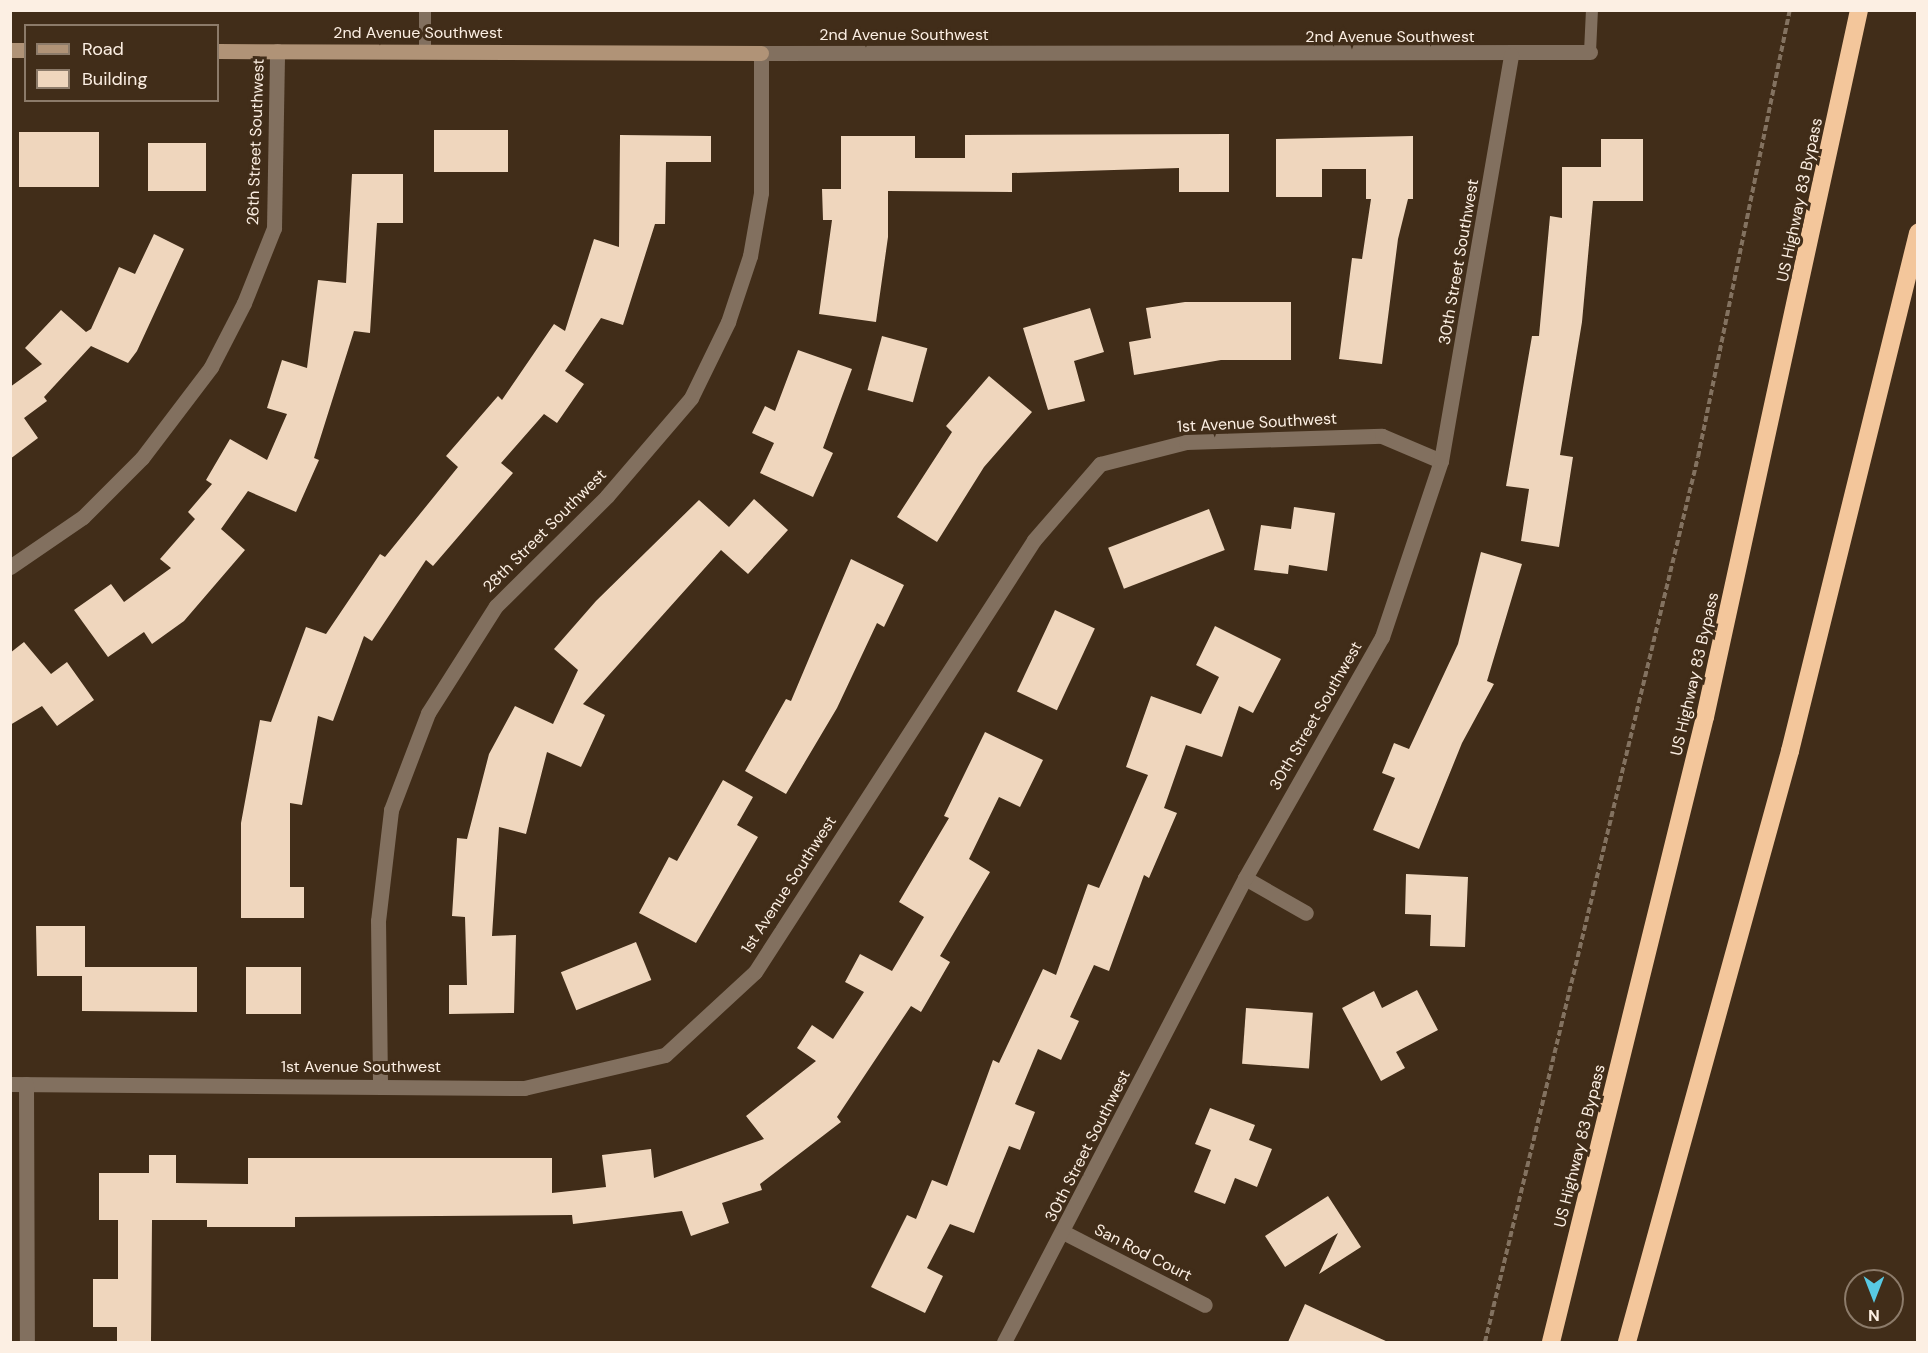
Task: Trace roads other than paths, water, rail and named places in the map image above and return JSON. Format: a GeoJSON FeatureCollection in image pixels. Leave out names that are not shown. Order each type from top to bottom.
{"type":"FeatureCollection","features":[{"type":"Feature","properties":{"kind":"highway","name":"US Highway 83 Bypass"},"geometry":{"type":"LineString","coordinates":[[1551,1342],[1705,717],[1859,10]]}},
{"type":"Feature","properties":{"kind":"highway"},"geometry":{"type":"LineString","coordinates":[[1628,1342],[1790,751],[1917,233]]}},
{"type":"Feature","properties":{"kind":"street","name":"2nd Avenue Southwest"},"geometry":{"type":"LineString","coordinates":[[219,51],[1511,55],[1590,52]]}},
{"type":"Feature","properties":{"kind":"street","name":"26th Street Southwest"},"geometry":{"type":"LineString","coordinates":[[10,567],[83,517],[142,458],[211,367],[244,303],[274,228],[277,51]]}},
{"type":"Feature","properties":{"kind":"street","name":"28th Street Southwest"},"geometry":{"type":"LineString","coordinates":[[380,1083],[378,921],[391,810],[428,713],[496,606],[607,496],[692,398],[728,322],[750,256],[761,193],[761,53]]}},
{"type":"Feature","properties":{"kind":"street","name":"30th Street Southwest"},"geometry":{"type":"LineString","coordinates":[[1005,1342],[1065,1233],[1245,878],[1382,637],[1441,461],[1511,55]]}},
{"type":"Feature","properties":{"kind":"street","name":"1st Avenue Southwest"},"geometry":{"type":"LineString","coordinates":[[10,1084],[380,1083],[524,1088],[665,1055],[755,972],[1034,540],[1100,464],[1186,442],[1382,436],[1441,461]]}},
{"type":"Feature","properties":{"kind":"street"},"geometry":{"type":"LineString","coordinates":[[1245,878],[1305,913]]}},
{"type":"Feature","properties":{"kind":"street"},"geometry":{"type":"LineString","coordinates":[[26,1083],[27,1342]]}},
{"type":"Feature","properties":{"kind":"street","name":"San Rod Court"},"geometry":{"type":"LineString","coordinates":[[1065,1233],[1205,1305]]}},
{"type":"Feature","properties":{"kind":"lane"},"geometry":{"type":"LineString","coordinates":[[425,10],[425,50]]}},
{"type":"Feature","properties":{"kind":"lane"},"geometry":{"type":"LineString","coordinates":[[1590,52],[1592,10]]}}]}
